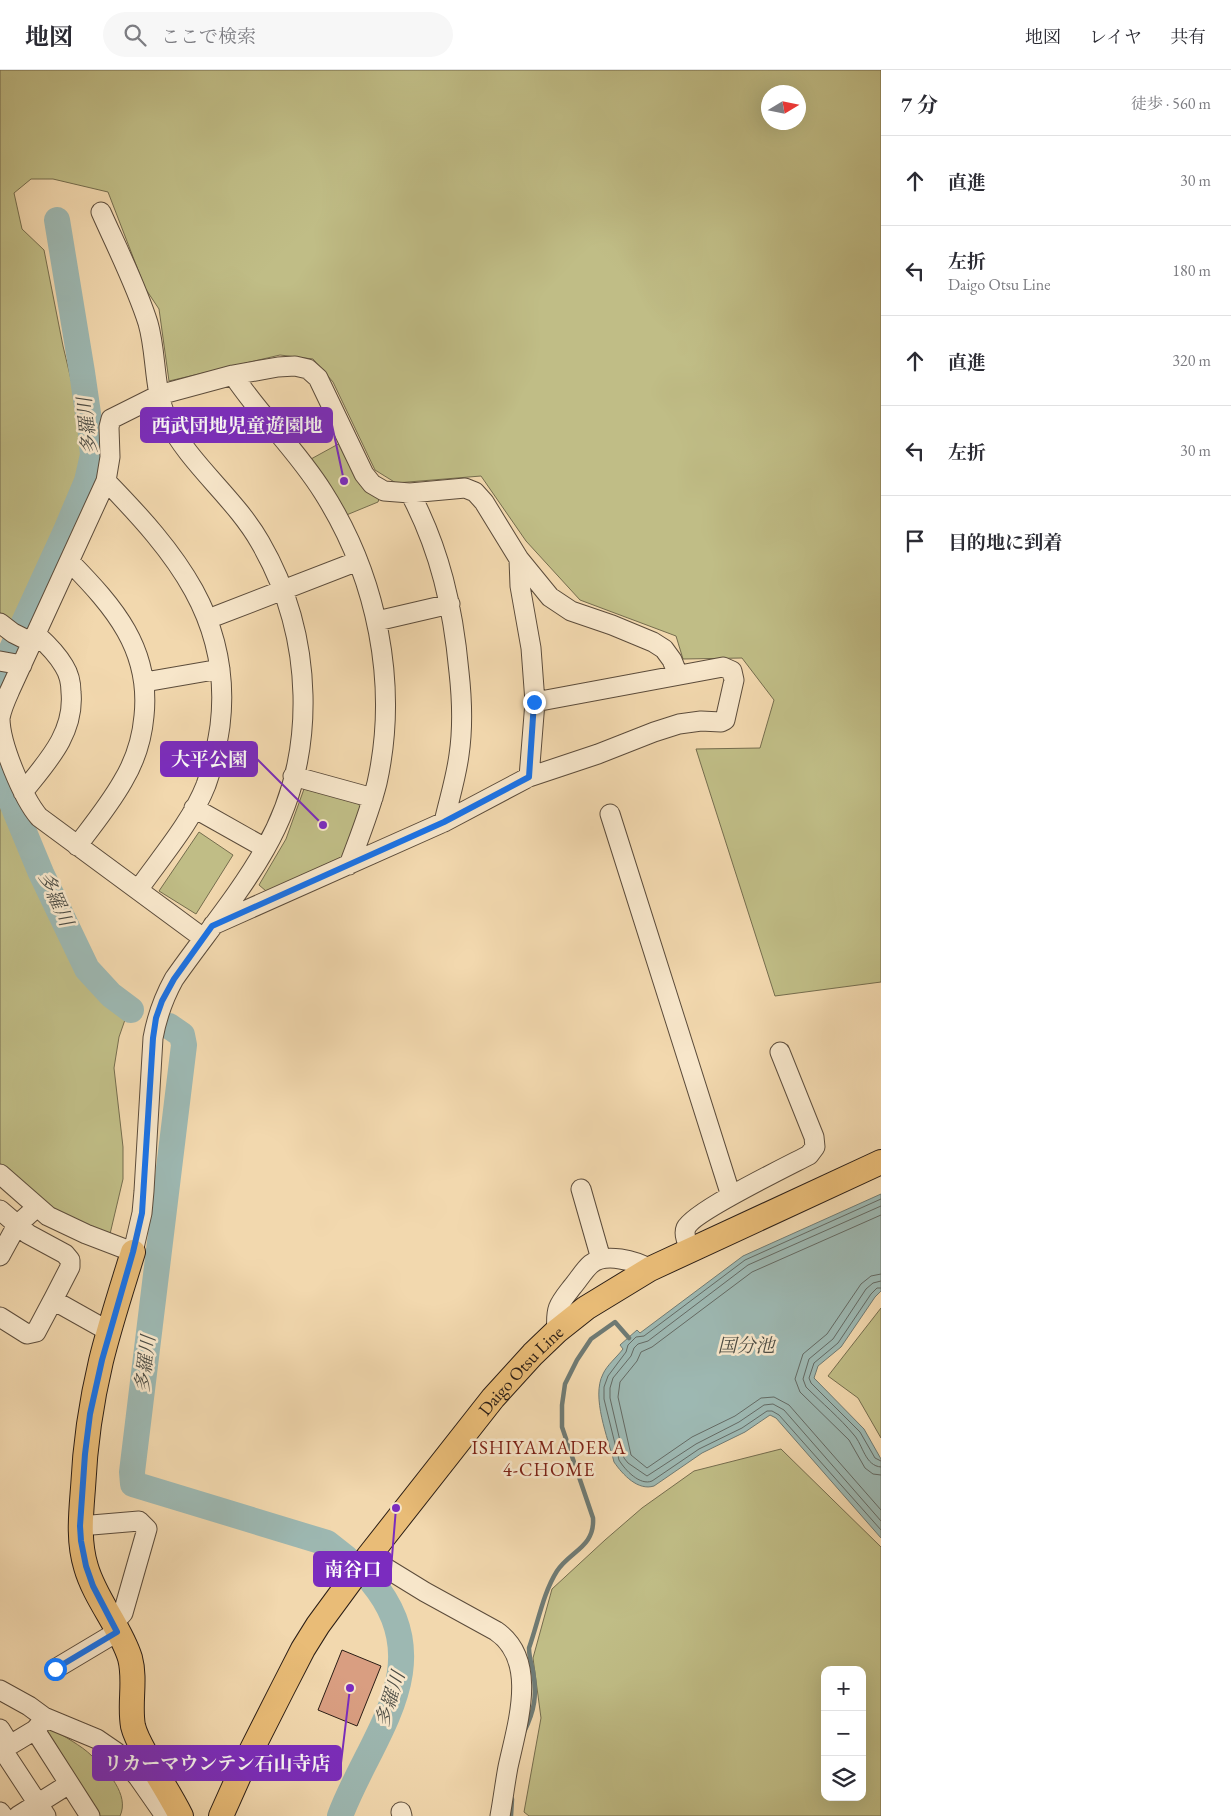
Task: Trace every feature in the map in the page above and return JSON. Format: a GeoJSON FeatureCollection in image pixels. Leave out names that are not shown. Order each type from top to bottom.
{"type":"FeatureCollection","features":[{"type":"Feature","properties":{"kind":"main road","name":"Daigo Otsu Line"},"geometry":{"type":"LineString","coordinates":[[221,1816],[242,1769],[303,1648],[368,1557],[493,1398],[533,1354],[557,1331],[586,1308],[650,1270],[881,1162]]}},
{"type":"Feature","properties":{"kind":"main road"},"geometry":{"type":"LineString","coordinates":[[133,1252],[102,1360],[90,1414],[85,1454],[80,1526],[81,1541],[86,1566],[93,1586],[128,1652],[132,1671],[132,1714],[134,1728],[140,1745],[182,1816]]}},
{"type":"Feature","properties":{"kind":"street"},"geometry":{"type":"LineString","coordinates":[[0,1174],[48,1216],[86,1234],[133,1252],[142,1213],[153,1038],[156,1018],[162,1001],[174,979],[244,881],[265,848],[284,804],[293,776],[301,737],[303,676],[298,642],[284,591],[260,541],[241,514],[178,438],[167,418],[159,396],[148,324],[102,212]]}},
{"type":"Feature","properties":{"kind":"street"},"geometry":{"type":"LineString","coordinates":[[207,932],[138,890],[39,817],[30,806],[12,769],[1,736],[0,718],[11,688],[106,481],[110,457],[109,427],[111,419],[159,396],[233,375],[278,366],[295,366],[308,369],[318,378],[364,474],[372,484],[384,491],[410,493],[465,488],[475,492],[484,502],[518,559],[550,597],[571,611],[638,635],[664,649],[672,660],[678,676]]}},
{"type":"Feature","properties":{"kind":"street"},"geometry":{"type":"LineString","coordinates":[[233,375],[241,388],[296,454],[323,492],[346,533],[358,561],[368,588],[376,621],[385,682],[386,716],[377,782],[349,866]]}},
{"type":"Feature","properties":{"kind":"street"},"geometry":{"type":"LineString","coordinates":[[106,481],[167,550],[182,570],[208,618],[220,669],[222,710],[216,751],[206,785],[194,808],[138,890]]}},
{"type":"Feature","properties":{"kind":"street"},"geometry":{"type":"LineString","coordinates":[[410,493],[425,522],[437,554],[450,604],[457,646],[462,718],[459,755],[444,822]]}},
{"type":"Feature","properties":{"kind":"street"},"geometry":{"type":"LineString","coordinates":[[518,559],[520,586],[531,648],[534,702],[529,777]]}},
{"type":"Feature","properties":{"kind":"street"},"geometry":{"type":"LineString","coordinates":[[208,618],[284,591],[358,561]]}},
{"type":"Feature","properties":{"kind":"street"},"geometry":{"type":"LineString","coordinates":[[70,562],[106,600],[123,624],[134,644],[145,682],[145,707],[136,756],[124,781],[77,846]]}},
{"type":"Feature","properties":{"kind":"street"},"geometry":{"type":"LineString","coordinates":[[376,621],[450,604]]}},
{"type":"Feature","properties":{"kind":"street"},"geometry":{"type":"LineString","coordinates":[[0,623],[13,633],[35,639],[52,650],[65,667],[71,684],[73,705],[66,731],[55,753],[23,792]]}},
{"type":"Feature","properties":{"kind":"street"},"geometry":{"type":"LineString","coordinates":[[0,661],[22,666]]}},
{"type":"Feature","properties":{"kind":"street"},"geometry":{"type":"LineString","coordinates":[[207,932],[281,894],[349,866],[444,822],[529,777],[679,724],[700,721],[722,722],[725,720],[734,680],[732,671],[723,667],[534,702]]}},
{"type":"Feature","properties":{"kind":"street"},"geometry":{"type":"LineString","coordinates":[[145,682],[220,669]]}},
{"type":"Feature","properties":{"kind":"street"},"geometry":{"type":"LineString","coordinates":[[293,776],[372,798]]}},
{"type":"Feature","properties":{"kind":"street"},"geometry":{"type":"LineString","coordinates":[[194,808],[265,848]]}},
{"type":"Feature","properties":{"kind":"street"},"geometry":{"type":"LineString","coordinates":[[610,814],[731,1196]]}},
{"type":"Feature","properties":{"kind":"street"},"geometry":{"type":"LineString","coordinates":[[244,881],[247,891],[256,898],[281,894]]}},
{"type":"Feature","properties":{"kind":"street"},"geometry":{"type":"LineString","coordinates":[[691,1250],[685,1234],[686,1228],[692,1221],[731,1196],[809,1155],[815,1147],[814,1137],[780,1052]]}},
{"type":"Feature","properties":{"kind":"street"},"geometry":{"type":"LineString","coordinates":[[581,1189],[601,1259]]}},
{"type":"Feature","properties":{"kind":"street"},"geometry":{"type":"LineString","coordinates":[[0,1256],[17,1224],[38,1207]]}},
{"type":"Feature","properties":{"kind":"street"},"geometry":{"type":"LineString","coordinates":[[0,1210],[28,1234],[65,1254],[70,1260]]}},
{"type":"Feature","properties":{"kind":"street"},"geometry":{"type":"LineString","coordinates":[[0,1317],[27,1334],[36,1332],[70,1267],[70,1260],[86,1234]]}},
{"type":"Feature","properties":{"kind":"street"},"geometry":{"type":"LineString","coordinates":[[557,1331],[556,1317],[559,1304],[592,1263],[601,1259],[627,1259],[640,1263],[650,1270]]}},
{"type":"Feature","properties":{"kind":"street"},"geometry":{"type":"LineString","coordinates":[[53,1300],[110,1332]]}},
{"type":"Feature","properties":{"kind":"street"},"geometry":{"type":"LineString","coordinates":[[55,1669],[115,1628],[123,1613],[147,1529],[139,1521],[80,1526]]}},
{"type":"Feature","properties":{"kind":"street"},"geometry":{"type":"LineString","coordinates":[[368,1557],[425,1592],[496,1631],[513,1646],[522,1681],[521,1707],[500,1816]]}},
{"type":"Feature","properties":{"kind":"street"},"geometry":{"type":"LineString","coordinates":[[0,1690],[29,1706],[40,1724],[69,1784],[90,1816]]}},
{"type":"Feature","properties":{"kind":"street"},"geometry":{"type":"LineString","coordinates":[[4,1748],[40,1724],[97,1739],[116,1752],[138,1777],[161,1810],[169,1816]]}},
{"type":"Feature","properties":{"kind":"street"},"geometry":{"type":"LineString","coordinates":[[0,1729],[4,1748],[42,1810]]}},
{"type":"Feature","properties":{"kind":"street"},"geometry":{"type":"LineString","coordinates":[[18,1816],[42,1810],[69,1784]]}},
{"type":"Feature","properties":{"kind":"street"},"geometry":{"type":"LineString","coordinates":[[0,1812],[3,1816]]}},
{"type":"Feature","properties":{"kind":"shaded area"},"geometry":{"type":"Polygon","coordinates":[[[0,70],[881,70],[881,982],[775,996],[696,749],[760,748],[774,700],[742,658],[683,659],[676,636],[580,600],[526,541],[481,476],[396,483],[375,470],[333,382],[313,359],[280,355],[169,381],[159,309],[145,288],[108,192],[53,179],[31,179],[14,193],[22,229],[44,250],[63,346],[86,442],[81,477],[16,626],[0,613],[0,70]]]}},
{"type":"Feature","properties":{"kind":"shaded area"},"geometry":{"type":"Polygon","coordinates":[[[342,442],[380,496],[378,502],[344,516],[311,459],[342,442]]]}},
{"type":"Feature","properties":{"kind":"shaded area"},"geometry":{"type":"Polygon","coordinates":[[[0,787],[82,972],[127,1014],[119,1037],[114,1068],[123,1147],[123,1179],[110,1234],[53,1210],[0,1164],[0,787]]]}},
{"type":"Feature","properties":{"kind":"shaded area"},"geometry":{"type":"Polygon","coordinates":[[[304,789],[358,802],[360,807],[344,856],[266,891],[259,885],[286,839],[304,789]]]}},
{"type":"Feature","properties":{"kind":"shaded area"},"geometry":{"type":"Polygon","coordinates":[[[199,832],[233,855],[196,914],[159,891],[199,832]]]}},
{"type":"Feature","properties":{"kind":"shaded area"},"geometry":{"type":"Polygon","coordinates":[[[881,1308],[881,1438],[858,1398],[828,1376],[881,1308]]]}},
{"type":"Feature","properties":{"kind":"shaded area"},"geometry":{"type":"Polygon","coordinates":[[[781,1449],[881,1547],[881,1816],[529,1816],[524,1812],[541,1718],[533,1658],[552,1589],[642,1508],[694,1471],[781,1449]]]}},
{"type":"Feature","properties":{"kind":"shaded area"},"geometry":{"type":"Polygon","coordinates":[[[50,1727],[88,1752],[110,1776],[122,1800],[120,1816],[95,1816],[44,1733],[50,1727]]]}},
{"type":"Feature","properties":{"kind":"water","name":"国分池"},"geometry":{"type":"Polygon","coordinates":[[[881,1194],[881,1291],[841,1347],[818,1366],[814,1378],[864,1429],[881,1459],[881,1538],[776,1418],[770,1415],[745,1432],[702,1453],[654,1486],[642,1486],[626,1477],[614,1462],[602,1418],[599,1394],[603,1374],[623,1349],[620,1345],[637,1330],[640,1333],[743,1256],[881,1194]]]}},
{"type":"Feature","properties":{"kind":"building"},"geometry":{"type":"Polygon","coordinates":[[[342,1650],[381,1666],[357,1726],[318,1710],[342,1650]]]}},
{"type":"Feature","properties":{"kind":"waterway","name":"多羅川"},"geometry":{"type":"LineString","coordinates":[[0,675],[87,481],[93,455],[82,372],[57,220]]}},
{"type":"Feature","properties":{"kind":"waterway","name":"多羅川"},"geometry":{"type":"LineString","coordinates":[[0,774],[41,873],[87,969],[111,995],[131,1010]]}},
{"type":"Feature","properties":{"kind":"waterway","name":"多羅川"},"geometry":{"type":"LineString","coordinates":[[169,1026],[182,1035],[184,1045],[132,1472],[133,1484],[327,1543],[346,1558]]}},
{"type":"Feature","properties":{"kind":"waterway"},"geometry":{"type":"LineString","coordinates":[[524,1732],[531,1717],[535,1695],[529,1648],[544,1598],[557,1571],[562,1564],[581,1548],[590,1536],[593,1528],[593,1518],[562,1427],[562,1405],[565,1384],[577,1360],[591,1339],[615,1322],[629,1338]]}},
{"type":"Feature","properties":{"kind":"waterway","name":"多羅川"},"geometry":{"type":"LineString","coordinates":[[340,1816],[382,1729],[393,1700],[400,1671],[400,1642],[392,1613],[372,1582]]}},
{"type":"Feature","properties":{"kind":"waterway"},"geometry":{"type":"LineString","coordinates":[[511,1816],[512,1799]]}},
{"type":"Feature","properties":{"kind":"place","name":"西武団地児童遊園地"},"geometry":{"type":"Point","coordinates":[344,481]}},
{"type":"Feature","properties":{"kind":"place","name":"大平公園"},"geometry":{"type":"Point","coordinates":[323,825]}},
{"type":"Feature","properties":{"kind":"place","name":"南谷口"},"geometry":{"type":"Point","coordinates":[396,1508]}},
{"type":"Feature","properties":{"kind":"place","name":"リカーマウンテン石山寺店"},"geometry":{"type":"Point","coordinates":[350,1688]}},
{"type":"Feature","properties":{"kind":"district","name":"ISHIYAMADERA 4-CHOME"},"geometry":{"type":"Point","coordinates":[549,1458]}},
{"type":"Feature","properties":{"kind":"route"},"geometry":{"type":"LineString","coordinates":[[55,1669],[117,1632],[93,1586],[86,1566],[81,1541],[80,1526],[85,1454],[90,1414],[102,1360],[133,1252],[142,1213],[153,1038],[156,1018],[162,1001],[174,979],[212,926],[444,822],[529,777],[534,702]]}}]}
